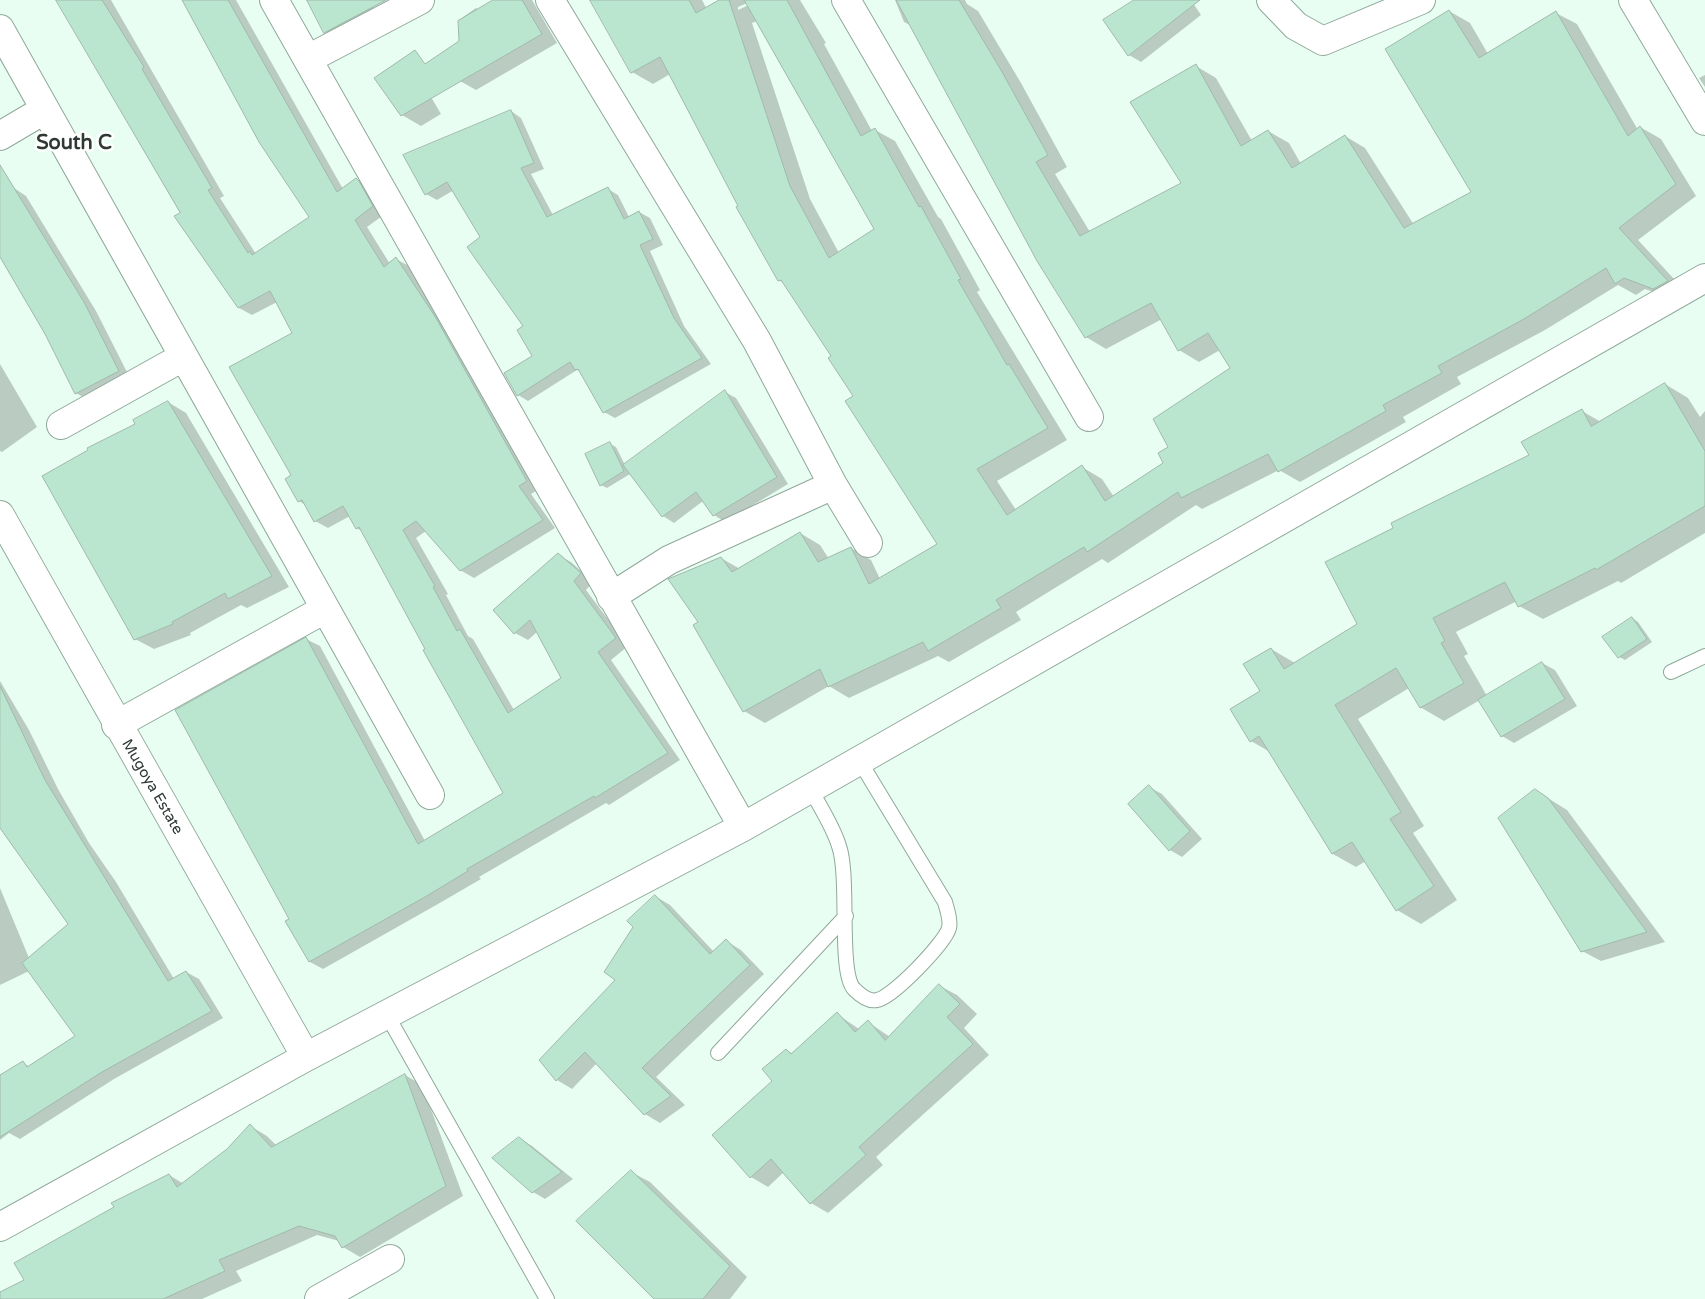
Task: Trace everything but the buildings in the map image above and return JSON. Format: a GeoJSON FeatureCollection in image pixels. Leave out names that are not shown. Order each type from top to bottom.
{"type":"FeatureCollection","features":[{"type":"Feature","properties":{"kind":"street"},"geometry":{"type":"LineString","coordinates":[[274,0],[743,827]]}},
{"type":"Feature","properties":{"kind":"street"},"geometry":{"type":"LineString","coordinates":[[308,59],[420,0]]}},
{"type":"Feature","properties":{"kind":"street"},"geometry":{"type":"LineString","coordinates":[[550,0],[757,341],[833,485],[868,542]]}},
{"type":"Feature","properties":{"kind":"street"},"geometry":{"type":"LineString","coordinates":[[846,0],[1089,417]]}},
{"type":"Feature","properties":{"kind":"street"},"geometry":{"type":"LineString","coordinates":[[1271,0],[1296,26],[1323,41],[1420,0]]}},
{"type":"Feature","properties":{"kind":"street"},"geometry":{"type":"LineString","coordinates":[[1634,0],[1705,122]]}},
{"type":"Feature","properties":{"kind":"street"},"geometry":{"type":"LineString","coordinates":[[0,29],[430,795]]}},
{"type":"Feature","properties":{"kind":"street"},"geometry":{"type":"LineString","coordinates":[[0,136],[44,110]]}},
{"type":"Feature","properties":{"kind":"street"},"geometry":{"type":"LineString","coordinates":[[0,1227],[306,1058],[743,827],[1192,569],[1471,413],[1705,278]]}},
{"type":"Feature","properties":{"kind":"street"},"geometry":{"type":"LineString","coordinates":[[61,425],[183,357]]}},
{"type":"Feature","properties":{"kind":"street"},"geometry":{"type":"LineString","coordinates":[[611,597],[669,560],[833,485]]}},
{"type":"Feature","properties":{"kind":"street","name":"Mugoya Estate"},"geometry":{"type":"LineString","coordinates":[[0,515],[116,725],[306,1058]]}},
{"type":"Feature","properties":{"kind":"street"},"geometry":{"type":"LineString","coordinates":[[116,725],[325,609]]}},
{"type":"Feature","properties":{"kind":"street"},"geometry":{"type":"LineString","coordinates":[[319,1299],[390,1259]]}},
{"type":"Feature","properties":{"kind":"lane"},"geometry":{"type":"LineString","coordinates":[[1671,672],[1705,656]]}},
{"type":"Feature","properties":{"kind":"lane"},"geometry":{"type":"LineString","coordinates":[[810,788],[840,846],[844,870],[846,970],[853,988],[865,998],[876,1001],[888,995],[896,988],[944,940],[949,927],[949,916],[945,902],[859,760]]}},
{"type":"Feature","properties":{"kind":"lane"},"geometry":{"type":"LineString","coordinates":[[718,1053],[846,916]]}},
{"type":"Feature","properties":{"kind":"lane"},"geometry":{"type":"LineString","coordinates":[[387,1015],[547,1299]]}},
{"type":"Feature","properties":{"kind":"district","name":"South C"},"geometry":{"type":"Point","coordinates":[74,144]}}]}
